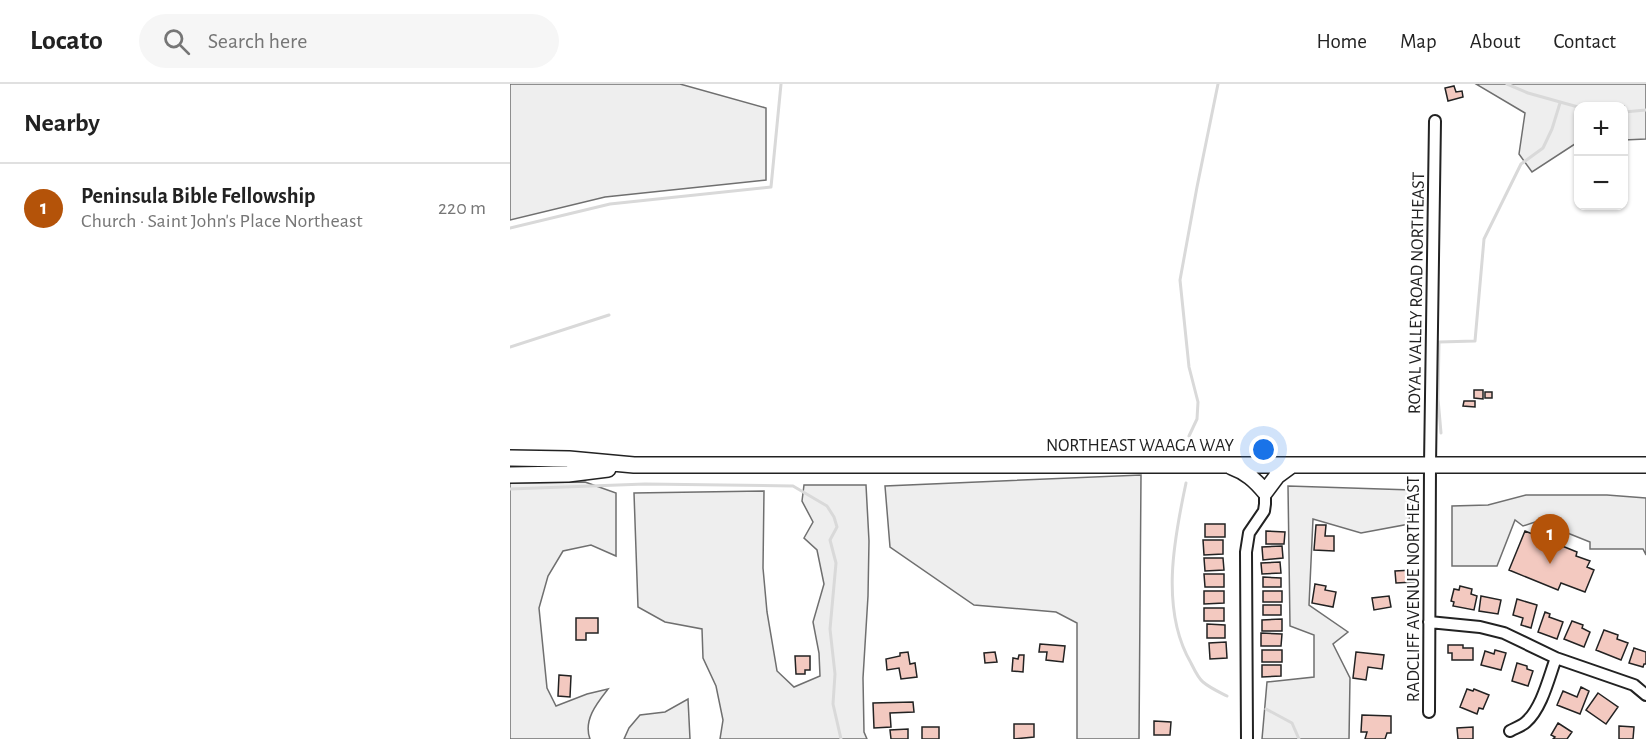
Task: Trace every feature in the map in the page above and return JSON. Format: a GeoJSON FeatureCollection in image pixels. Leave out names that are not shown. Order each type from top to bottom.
{"type":"FeatureCollection","features":[{"type":"Feature","properties":{"kind":"highway"},"geometry":{"type":"LineString","coordinates":[[510,458],[569,459],[634,465]]}},
{"type":"Feature","properties":{"kind":"highway","name":"NORTHEAST WAAGA WAY"},"geometry":{"type":"LineString","coordinates":[[634,465],[1646,465]]}},
{"type":"Feature","properties":{"kind":"highway"},"geometry":{"type":"LineString","coordinates":[[510,475],[568,474],[634,465]]}},
{"type":"Feature","properties":{"kind":"highway"},"geometry":{"type":"LineString","coordinates":[[1226,465],[1250,476],[1264,492],[1277,476],[1292,465]]}},
{"type":"Feature","properties":{"kind":"street","name":"ROYAL VALLEY ROAD NORTHEAST"},"geometry":{"type":"LineString","coordinates":[[1430,465],[1435,121]]}},
{"type":"Feature","properties":{"kind":"street","name":"RADCLIFF AVENUE NORTHEAST"},"geometry":{"type":"LineString","coordinates":[[1429,712],[1430,465]]}},
{"type":"Feature","properties":{"kind":"street"},"geometry":{"type":"LineString","coordinates":[[1247,739],[1246,552],[1249,533],[1264,511],[1264,492]]}},
{"type":"Feature","properties":{"kind":"street"},"geometry":{"type":"LineString","coordinates":[[1429,622],[1480,627],[1504,633],[1556,658],[1634,685],[1646,695]]}},
{"type":"Feature","properties":{"kind":"street"},"geometry":{"type":"LineString","coordinates":[[1510,731],[1527,722],[1536,709],[1556,658]]}},
{"type":"Feature","properties":{"kind":"shaded area"},"geometry":{"type":"Polygon","coordinates":[[[510,84],[680,84],[766,108],[766,180],[605,197],[510,220],[510,84]]]}},
{"type":"Feature","properties":{"kind":"shaded area"},"geometry":{"type":"Polygon","coordinates":[[[1476,84],[1646,84],[1646,139],[1628,140],[1628,102],[1574,102],[1574,145],[1532,172],[1519,154],[1525,113],[1476,84]]]}},
{"type":"Feature","properties":{"kind":"shaded area"},"geometry":{"type":"Polygon","coordinates":[[[1141,475],[1139,739],[1077,739],[1077,623],[1056,612],[974,605],[890,547],[885,486],[1141,475]]]}},
{"type":"Feature","properties":{"kind":"shaded area"},"geometry":{"type":"Polygon","coordinates":[[[585,482],[616,493],[616,556],[591,545],[563,551],[548,576],[539,608],[547,688],[556,706],[608,689],[590,719],[588,732],[590,739],[510,739],[510,483],[585,482]]]}},
{"type":"Feature","properties":{"kind":"shaded area"},"geometry":{"type":"Polygon","coordinates":[[[804,485],[866,485],[869,541],[863,678],[864,732],[867,739],[720,739],[723,720],[716,686],[703,658],[702,629],[665,622],[638,607],[634,493],[764,491],[763,568],[767,612],[777,671],[794,687],[820,676],[819,653],[813,622],[824,584],[817,550],[804,538],[813,522],[802,501],[804,485]]]}},
{"type":"Feature","properties":{"kind":"shaded area"},"geometry":{"type":"Polygon","coordinates":[[[1288,486],[1412,490],[1409,524],[1361,533],[1313,519],[1309,605],[1348,632],[1333,644],[1350,678],[1349,739],[1262,739],[1267,682],[1314,677],[1314,635],[1290,626],[1288,486]]]}},
{"type":"Feature","properties":{"kind":"shaded area"},"geometry":{"type":"Polygon","coordinates":[[[1526,495],[1607,495],[1646,498],[1646,555],[1643,549],[1590,549],[1590,542],[1550,523],[1535,522],[1523,526],[1515,520],[1497,566],[1452,566],[1452,506],[1488,505],[1526,495]]]}},
{"type":"Feature","properties":{"kind":"shaded area"},"geometry":{"type":"Polygon","coordinates":[[[688,699],[690,739],[624,739],[629,728],[640,715],[665,712],[688,699]]]}},
{"type":"Feature","properties":{"kind":"building"},"geometry":{"type":"Polygon","coordinates":[[[1454,86],[1456,92],[1462,91],[1463,97],[1448,101],[1445,88],[1454,86]]]}},
{"type":"Feature","properties":{"kind":"building"},"geometry":{"type":"Polygon","coordinates":[[[1474,390],[1483,390],[1483,399],[1474,398],[1474,390]]]}},
{"type":"Feature","properties":{"kind":"building"},"geometry":{"type":"Polygon","coordinates":[[[1485,392],[1492,392],[1492,398],[1485,398],[1485,392]]]}},
{"type":"Feature","properties":{"kind":"building"},"geometry":{"type":"Polygon","coordinates":[[[1464,401],[1475,401],[1475,407],[1463,406],[1464,401]]]}},
{"type":"Feature","properties":{"kind":"building"},"geometry":{"type":"Polygon","coordinates":[[[1205,524],[1225,524],[1225,537],[1205,537],[1205,524]]]}},
{"type":"Feature","properties":{"kind":"building"},"geometry":{"type":"Polygon","coordinates":[[[1316,525],[1326,525],[1325,536],[1334,536],[1334,551],[1314,550],[1316,525]]]}},
{"type":"Feature","properties":{"kind":"building"},"geometry":{"type":"Polygon","coordinates":[[[1266,531],[1285,532],[1284,544],[1266,544],[1266,531]]]}},
{"type":"Feature","properties":{"kind":"building"},"geometry":{"type":"Polygon","coordinates":[[[1525,531],[1577,552],[1576,556],[1590,561],[1587,567],[1594,570],[1585,592],[1561,583],[1558,590],[1509,570],[1525,531]]]}},
{"type":"Feature","properties":{"kind":"building"},"geometry":{"type":"Polygon","coordinates":[[[1203,540],[1223,540],[1223,554],[1204,555],[1203,540]]]}},
{"type":"Feature","properties":{"kind":"building"},"geometry":{"type":"Polygon","coordinates":[[[1282,546],[1283,558],[1263,560],[1262,547],[1282,546]]]}},
{"type":"Feature","properties":{"kind":"building"},"geometry":{"type":"Polygon","coordinates":[[[1204,558],[1223,558],[1224,570],[1205,571],[1204,558]]]}},
{"type":"Feature","properties":{"kind":"building"},"geometry":{"type":"Polygon","coordinates":[[[1280,562],[1281,573],[1262,574],[1261,563],[1280,562]]]}},
{"type":"Feature","properties":{"kind":"building"},"geometry":{"type":"Polygon","coordinates":[[[1413,570],[1414,582],[1396,583],[1395,571],[1413,570]]]}},
{"type":"Feature","properties":{"kind":"building"},"geometry":{"type":"Polygon","coordinates":[[[1204,574],[1224,574],[1224,587],[1205,587],[1204,574]]]}},
{"type":"Feature","properties":{"kind":"building"},"geometry":{"type":"Polygon","coordinates":[[[1263,577],[1281,578],[1281,587],[1263,587],[1263,577]]]}},
{"type":"Feature","properties":{"kind":"building"},"geometry":{"type":"Polygon","coordinates":[[[1315,584],[1326,586],[1325,590],[1336,592],[1333,607],[1312,603],[1315,584]]]}},
{"type":"Feature","properties":{"kind":"building"},"geometry":{"type":"Polygon","coordinates":[[[1460,586],[1472,589],[1471,594],[1477,596],[1474,610],[1453,606],[1454,602],[1451,601],[1454,589],[1459,590],[1460,586]]]}},
{"type":"Feature","properties":{"kind":"building"},"geometry":{"type":"Polygon","coordinates":[[[1204,591],[1224,591],[1224,603],[1204,604],[1204,591]]]}},
{"type":"Feature","properties":{"kind":"building"},"geometry":{"type":"Polygon","coordinates":[[[1263,591],[1282,591],[1282,602],[1263,602],[1263,591]]]}},
{"type":"Feature","properties":{"kind":"building"},"geometry":{"type":"Polygon","coordinates":[[[1389,596],[1391,607],[1374,610],[1372,598],[1389,596]]]}},
{"type":"Feature","properties":{"kind":"building"},"geometry":{"type":"Polygon","coordinates":[[[1481,596],[1501,600],[1498,614],[1479,611],[1481,596]]]}},
{"type":"Feature","properties":{"kind":"building"},"geometry":{"type":"Polygon","coordinates":[[[1517,599],[1537,605],[1531,628],[1521,625],[1523,618],[1513,615],[1517,599]]]}},
{"type":"Feature","properties":{"kind":"building"},"geometry":{"type":"Polygon","coordinates":[[[1263,605],[1281,605],[1281,615],[1263,615],[1263,605]]]}},
{"type":"Feature","properties":{"kind":"building"},"geometry":{"type":"Polygon","coordinates":[[[1204,608],[1224,608],[1224,621],[1204,621],[1204,608]]]}},
{"type":"Feature","properties":{"kind":"building"},"geometry":{"type":"Polygon","coordinates":[[[1545,612],[1550,614],[1549,617],[1563,622],[1557,639],[1538,632],[1545,612]]]}},
{"type":"Feature","properties":{"kind":"building"},"geometry":{"type":"Polygon","coordinates":[[[576,618],[598,618],[598,633],[586,633],[586,640],[576,640],[576,618]]]}},
{"type":"Feature","properties":{"kind":"building"},"geometry":{"type":"Polygon","coordinates":[[[1282,619],[1282,631],[1262,631],[1262,620],[1282,619]]]}},
{"type":"Feature","properties":{"kind":"building"},"geometry":{"type":"Polygon","coordinates":[[[1572,621],[1583,625],[1582,628],[1590,632],[1584,647],[1564,639],[1572,621]]]}},
{"type":"Feature","properties":{"kind":"building"},"geometry":{"type":"Polygon","coordinates":[[[1207,624],[1225,625],[1225,638],[1207,638],[1207,624]]]}},
{"type":"Feature","properties":{"kind":"building"},"geometry":{"type":"Polygon","coordinates":[[[1604,630],[1618,635],[1617,639],[1628,643],[1621,660],[1596,650],[1604,630]]]}},
{"type":"Feature","properties":{"kind":"building"},"geometry":{"type":"Polygon","coordinates":[[[1261,633],[1282,634],[1281,646],[1261,646],[1261,633]]]}},
{"type":"Feature","properties":{"kind":"building"},"geometry":{"type":"Polygon","coordinates":[[[1226,642],[1227,658],[1210,659],[1209,643],[1226,642]]]}},
{"type":"Feature","properties":{"kind":"building"},"geometry":{"type":"Polygon","coordinates":[[[1040,644],[1065,646],[1063,662],[1046,660],[1047,652],[1039,652],[1040,644]]]}},
{"type":"Feature","properties":{"kind":"building"},"geometry":{"type":"Polygon","coordinates":[[[1448,645],[1473,648],[1473,660],[1452,660],[1452,653],[1448,653],[1448,645]]]}},
{"type":"Feature","properties":{"kind":"building"},"geometry":{"type":"Polygon","coordinates":[[[1634,648],[1646,652],[1646,664],[1643,667],[1629,663],[1634,648]]]}},
{"type":"Feature","properties":{"kind":"building"},"geometry":{"type":"Polygon","coordinates":[[[1262,650],[1282,650],[1282,662],[1262,662],[1262,650]]]}},
{"type":"Feature","properties":{"kind":"building"},"geometry":{"type":"Polygon","coordinates":[[[1495,650],[1506,653],[1501,670],[1481,665],[1485,651],[1494,654],[1495,650]]]}},
{"type":"Feature","properties":{"kind":"building"},"geometry":{"type":"Polygon","coordinates":[[[908,652],[910,664],[915,663],[917,677],[901,679],[899,668],[887,670],[886,659],[908,652]]]}},
{"type":"Feature","properties":{"kind":"building"},"geometry":{"type":"Polygon","coordinates":[[[995,652],[997,662],[985,663],[984,653],[995,652]]]}},
{"type":"Feature","properties":{"kind":"building"},"geometry":{"type":"Polygon","coordinates":[[[1356,652],[1384,655],[1382,669],[1368,667],[1366,680],[1353,678],[1356,652]]]}},
{"type":"Feature","properties":{"kind":"building"},"geometry":{"type":"Polygon","coordinates":[[[1019,655],[1024,655],[1023,672],[1012,671],[1013,658],[1018,659],[1019,655]]]}},
{"type":"Feature","properties":{"kind":"building"},"geometry":{"type":"Polygon","coordinates":[[[795,656],[810,656],[810,670],[805,670],[805,674],[796,674],[795,656]]]}},
{"type":"Feature","properties":{"kind":"building"},"geometry":{"type":"Polygon","coordinates":[[[1517,663],[1533,671],[1528,686],[1512,681],[1517,663]]]}},
{"type":"Feature","properties":{"kind":"building"},"geometry":{"type":"Polygon","coordinates":[[[1262,665],[1281,665],[1281,676],[1262,677],[1262,665]]]}},
{"type":"Feature","properties":{"kind":"building"},"geometry":{"type":"Polygon","coordinates":[[[559,675],[571,676],[570,697],[558,696],[559,675]]]}},
{"type":"Feature","properties":{"kind":"building"},"geometry":{"type":"Polygon","coordinates":[[[1581,687],[1589,691],[1580,714],[1557,705],[1563,691],[1577,697],[1581,687]]]}},
{"type":"Feature","properties":{"kind":"building"},"geometry":{"type":"Polygon","coordinates":[[[1467,689],[1473,691],[1474,689],[1489,695],[1483,709],[1479,708],[1477,714],[1460,707],[1467,689]]]}},
{"type":"Feature","properties":{"kind":"building"},"geometry":{"type":"Polygon","coordinates":[[[1598,693],[1618,707],[1606,724],[1586,710],[1598,693]]]}},
{"type":"Feature","properties":{"kind":"building"},"geometry":{"type":"Polygon","coordinates":[[[913,702],[914,712],[890,713],[891,727],[874,728],[873,703],[913,702]]]}},
{"type":"Feature","properties":{"kind":"building"},"geometry":{"type":"Polygon","coordinates":[[[1362,715],[1391,716],[1391,733],[1387,733],[1385,739],[1365,739],[1367,732],[1361,732],[1362,715]]]}},
{"type":"Feature","properties":{"kind":"building"},"geometry":{"type":"Polygon","coordinates":[[[1154,721],[1171,722],[1170,735],[1154,735],[1154,721]]]}},
{"type":"Feature","properties":{"kind":"building"},"geometry":{"type":"Polygon","coordinates":[[[1558,723],[1572,732],[1567,739],[1553,739],[1555,737],[1551,735],[1558,723]]]}},
{"type":"Feature","properties":{"kind":"building"},"geometry":{"type":"Polygon","coordinates":[[[1014,724],[1034,724],[1034,737],[1014,739],[1014,724]]]}},
{"type":"Feature","properties":{"kind":"building"},"geometry":{"type":"Polygon","coordinates":[[[1619,726],[1634,727],[1633,739],[1619,739],[1619,726]]]}},
{"type":"Feature","properties":{"kind":"building"},"geometry":{"type":"Polygon","coordinates":[[[922,727],[939,727],[939,739],[922,739],[922,727]]]}},
{"type":"Feature","properties":{"kind":"building"},"geometry":{"type":"Polygon","coordinates":[[[1473,727],[1473,739],[1458,739],[1457,728],[1473,727]]]}},
{"type":"Feature","properties":{"kind":"building"},"geometry":{"type":"Polygon","coordinates":[[[908,729],[908,739],[891,739],[890,730],[908,729]]]}},
{"type":"Feature","properties":{"kind":"waterway"},"geometry":{"type":"LineString","coordinates":[[510,228],[610,204],[771,187],[781,84]]}},
{"type":"Feature","properties":{"kind":"waterway"},"geometry":{"type":"LineString","coordinates":[[1189,436],[1197,419],[1198,402],[1189,367],[1180,280],[1218,84]]}},
{"type":"Feature","properties":{"kind":"waterway"},"geometry":{"type":"LineString","coordinates":[[1507,84],[1528,93],[1574,106]]}},
{"type":"Feature","properties":{"kind":"waterway"},"geometry":{"type":"LineString","coordinates":[[1441,433],[1438,399],[1439,342],[1475,341],[1484,239],[1521,164],[1543,148],[1560,103]]}},
{"type":"Feature","properties":{"kind":"waterway"},"geometry":{"type":"LineString","coordinates":[[1628,112],[1646,110]]}},
{"type":"Feature","properties":{"kind":"waterway"},"geometry":{"type":"LineString","coordinates":[[510,347],[609,315]]}},
{"type":"Feature","properties":{"kind":"waterway"},"geometry":{"type":"LineString","coordinates":[[1186,483],[1177,527],[1172,574],[1175,620],[1181,642],[1198,676],[1209,686],[1227,696]]}},
{"type":"Feature","properties":{"kind":"waterway"},"geometry":{"type":"LineString","coordinates":[[510,489],[645,484],[793,486],[827,506],[837,527],[830,540],[836,563],[830,629],[835,674],[833,704],[841,739]]}},
{"type":"Feature","properties":{"kind":"waterway"},"geometry":{"type":"LineString","coordinates":[[1266,709],[1292,723],[1299,739]]}},
{"type":"Feature","properties":{"kind":"place","name":"Peninsula Bible Fellowship"},"geometry":{"type":"Point","coordinates":[1550,564]}}]}
